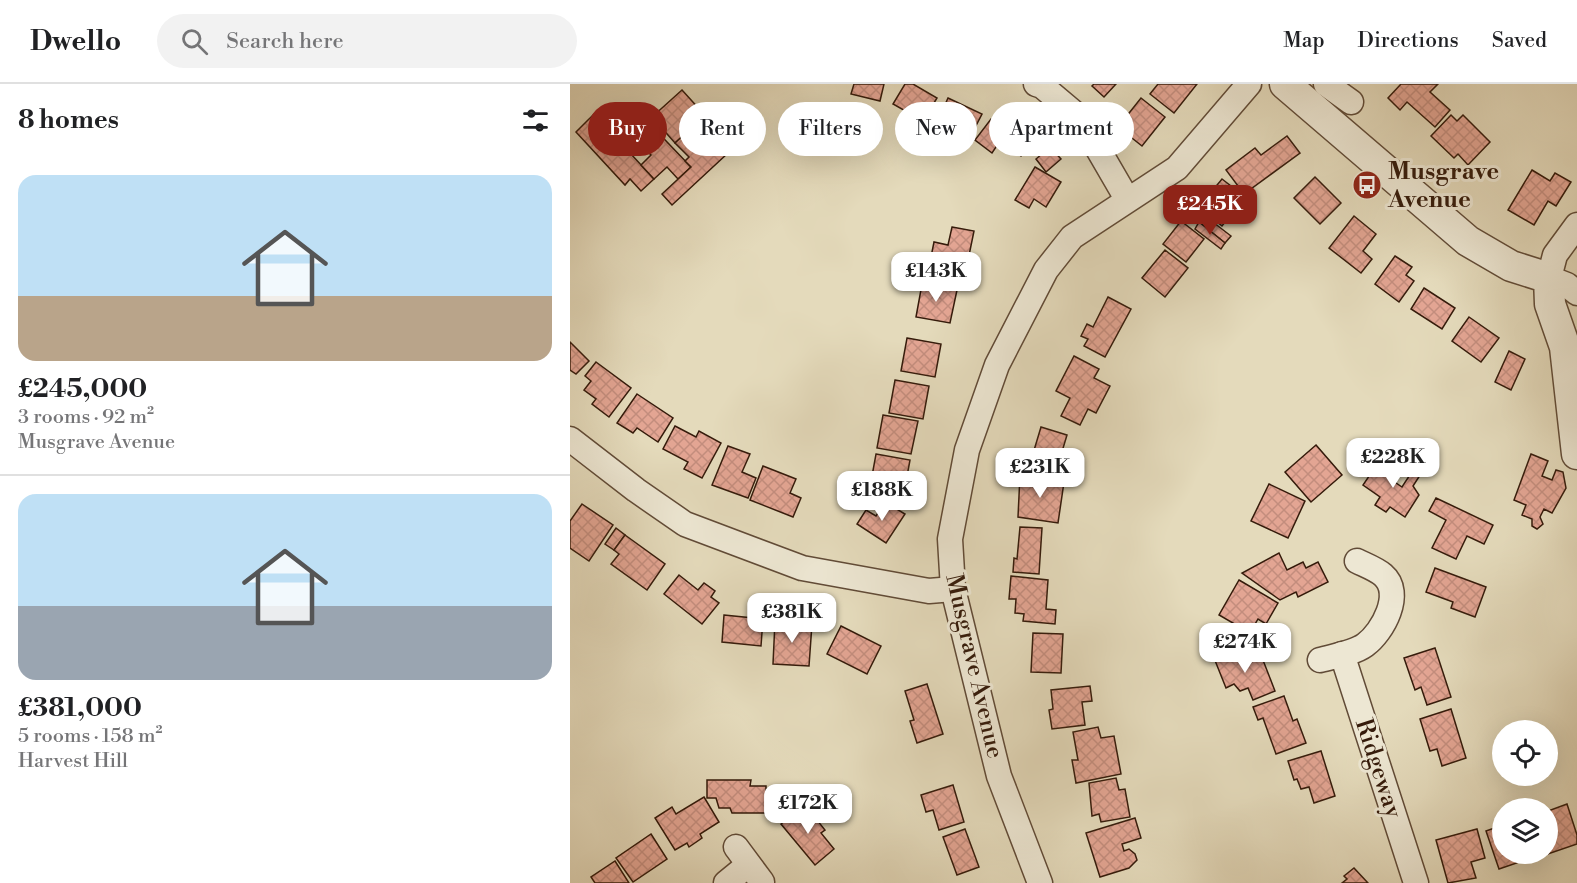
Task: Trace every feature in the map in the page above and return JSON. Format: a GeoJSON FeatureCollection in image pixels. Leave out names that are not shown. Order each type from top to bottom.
{"type":"FeatureCollection","features":[{"type":"Feature","properties":{"kind":"street"},"geometry":{"type":"LineString","coordinates":[[1036,84],[1042,86],[1080,118],[1127,199]]}},
{"type":"Feature","properties":{"kind":"street","name":"Musgrave Avenue"},"geometry":{"type":"LineString","coordinates":[[1040,883],[999,776],[953,589],[951,539],[966,450],[998,365],[1046,270],[1072,237],[1177,168],[1249,84]]}},
{"type":"Feature","properties":{"kind":"street"},"geometry":{"type":"LineString","coordinates":[[1307,88],[1351,102]]}},
{"type":"Feature","properties":{"kind":"street"},"geometry":{"type":"LineString","coordinates":[[1307,88],[1468,241],[1511,266],[1567,285],[1577,293]]}},
{"type":"Feature","properties":{"kind":"street"},"geometry":{"type":"LineString","coordinates":[[1577,225],[1555,255],[1549,278],[1550,304],[1565,347],[1577,454]]}},
{"type":"Feature","properties":{"kind":"street"},"geometry":{"type":"LineString","coordinates":[[570,440],[685,524],[802,568],[929,591],[953,589]]}},
{"type":"Feature","properties":{"kind":"street","name":"Ridgeway"},"geometry":{"type":"LineString","coordinates":[[1357,561],[1383,575],[1391,588],[1389,611],[1379,631],[1364,646],[1331,657],[1416,883]]}},
{"type":"Feature","properties":{"kind":"street"},"geometry":{"type":"LineString","coordinates":[[726,883],[749,865]]}},
{"type":"Feature","properties":{"kind":"building"},"geometry":{"type":"Polygon","coordinates":[[[854,84],[884,84],[880,101],[851,94],[854,84]]]}},
{"type":"Feature","properties":{"kind":"building"},"geometry":{"type":"Polygon","coordinates":[[[905,84],[913,84],[937,98],[935,102],[895,102],[895,105],[893,104],[905,84]]]}},
{"type":"Feature","properties":{"kind":"building"},"geometry":{"type":"Polygon","coordinates":[[[1094,84],[1116,84],[1104,97],[1092,86],[1094,84]]]}},
{"type":"Feature","properties":{"kind":"building"},"geometry":{"type":"Polygon","coordinates":[[[1158,84],[1197,84],[1174,113],[1150,94],[1158,84]]]}},
{"type":"Feature","properties":{"kind":"building"},"geometry":{"type":"Polygon","coordinates":[[[1401,84],[1438,84],[1430,92],[1450,110],[1435,127],[1407,102],[1400,110],[1388,98],[1401,84]]]}},
{"type":"Feature","properties":{"kind":"building"},"geometry":{"type":"Polygon","coordinates":[[[682,90],[693,102],[679,102],[679,139],[675,143],[667,134],[667,104],[682,90]]]}},
{"type":"Feature","properties":{"kind":"building"},"geometry":{"type":"Polygon","coordinates":[[[1141,98],[1165,117],[1142,146],[1134,140],[1134,107],[1141,98]]]}},
{"type":"Feature","properties":{"kind":"building"},"geometry":{"type":"Polygon","coordinates":[[[977,112],[982,114],[977,124],[977,112]]]}},
{"type":"Feature","properties":{"kind":"building"},"geometry":{"type":"Polygon","coordinates":[[[1451,115],[1457,121],[1463,115],[1490,142],[1468,165],[1458,154],[1454,158],[1431,136],[1451,115]]]}},
{"type":"Feature","properties":{"kind":"building"},"geometry":{"type":"Polygon","coordinates":[[[588,120],[588,145],[576,132],[588,120]]]}},
{"type":"Feature","properties":{"kind":"building"},"geometry":{"type":"Polygon","coordinates":[[[989,122],[989,151],[977,142],[977,137],[989,122]]]}},
{"type":"Feature","properties":{"kind":"building"},"geometry":{"type":"Polygon","coordinates":[[[1287,136],[1300,153],[1244,194],[1226,170],[1255,148],[1261,155],[1287,136]]]}},
{"type":"Feature","properties":{"kind":"building"},"geometry":{"type":"Polygon","coordinates":[[[667,142],[691,167],[678,179],[667,167],[654,179],[641,165],[650,156],[667,156],[667,142]]]}},
{"type":"Feature","properties":{"kind":"building"},"geometry":{"type":"Polygon","coordinates":[[[598,156],[633,156],[654,179],[641,191],[630,179],[625,185],[598,156]]]}},
{"type":"Feature","properties":{"kind":"building"},"geometry":{"type":"Polygon","coordinates":[[[725,156],[672,205],[662,194],[691,167],[685,161],[689,157],[725,156]]]}},
{"type":"Feature","properties":{"kind":"building"},"geometry":{"type":"Polygon","coordinates":[[[1040,156],[1058,156],[1061,159],[1046,172],[1036,159],[1040,156]]]}},
{"type":"Feature","properties":{"kind":"building"},"geometry":{"type":"Polygon","coordinates":[[[1035,167],[1061,182],[1046,207],[1034,199],[1029,208],[1015,200],[1035,167]]]}},
{"type":"Feature","properties":{"kind":"building"},"geometry":{"type":"Polygon","coordinates":[[[1532,170],[1550,181],[1555,173],[1571,182],[1556,206],[1548,201],[1534,225],[1508,210],[1532,170]]]}},
{"type":"Feature","properties":{"kind":"building"},"geometry":{"type":"Polygon","coordinates":[[[1315,177],[1341,203],[1320,224],[1294,198],[1315,177]]]}},
{"type":"Feature","properties":{"kind":"building"},"geometry":{"type":"Polygon","coordinates":[[[1222,179],[1245,197],[1222,226],[1199,207],[1222,179]]]}},
{"type":"Feature","properties":{"kind":"building"},"geometry":{"type":"Polygon","coordinates":[[[1205,216],[1231,236],[1225,243],[1199,222],[1205,216]]]}},
{"type":"Feature","properties":{"kind":"building"},"geometry":{"type":"Polygon","coordinates":[[[1354,216],[1376,234],[1363,251],[1372,259],[1361,273],[1329,248],[1354,216]]]}},
{"type":"Feature","properties":{"kind":"building"},"geometry":{"type":"Polygon","coordinates":[[[1181,221],[1204,239],[1186,262],[1163,244],[1181,221]]]}},
{"type":"Feature","properties":{"kind":"building"},"geometry":{"type":"Polygon","coordinates":[[[1199,222],[1225,243],[1221,249],[1195,229],[1199,222]]]}},
{"type":"Feature","properties":{"kind":"building"},"geometry":{"type":"Polygon","coordinates":[[[952,227],[974,231],[966,270],[958,268],[955,283],[927,277],[934,242],[948,245],[952,227]]]}},
{"type":"Feature","properties":{"kind":"building"},"geometry":{"type":"Polygon","coordinates":[[[1165,250],[1188,268],[1165,297],[1142,278],[1165,250]]]}},
{"type":"Feature","properties":{"kind":"building"},"geometry":{"type":"Polygon","coordinates":[[[1395,256],[1412,267],[1406,275],[1414,281],[1399,302],[1375,284],[1395,256]]]}},
{"type":"Feature","properties":{"kind":"building"},"geometry":{"type":"Polygon","coordinates":[[[922,284],[957,290],[950,323],[916,317],[922,284]]]}},
{"type":"Feature","properties":{"kind":"building"},"geometry":{"type":"Polygon","coordinates":[[[1424,288],[1455,308],[1442,329],[1411,309],[1424,288]]]}},
{"type":"Feature","properties":{"kind":"building"},"geometry":{"type":"Polygon","coordinates":[[[1108,297],[1131,309],[1105,357],[1084,346],[1088,339],[1081,336],[1087,324],[1093,327],[1108,297]]]}},
{"type":"Feature","properties":{"kind":"building"},"geometry":{"type":"Polygon","coordinates":[[[1469,317],[1499,338],[1481,362],[1452,341],[1469,317]]]}},
{"type":"Feature","properties":{"kind":"building"},"geometry":{"type":"Polygon","coordinates":[[[907,338],[941,344],[935,377],[901,371],[907,338]]]}},
{"type":"Feature","properties":{"kind":"building"},"geometry":{"type":"Polygon","coordinates":[[[570,342],[589,361],[576,374],[570,370],[570,342]]]}},
{"type":"Feature","properties":{"kind":"building"},"geometry":{"type":"Polygon","coordinates":[[[1509,351],[1525,359],[1511,390],[1495,382],[1509,351]]]}},
{"type":"Feature","properties":{"kind":"building"},"geometry":{"type":"Polygon","coordinates":[[[1074,356],[1099,369],[1094,378],[1110,386],[1096,413],[1088,409],[1080,425],[1061,416],[1070,398],[1056,391],[1074,356]]]}},
{"type":"Feature","properties":{"kind":"building"},"geometry":{"type":"Polygon","coordinates":[[[596,362],[631,388],[609,417],[592,404],[596,399],[584,390],[591,381],[585,376],[596,362]]]}},
{"type":"Feature","properties":{"kind":"building"},"geometry":{"type":"Polygon","coordinates":[[[895,380],[929,386],[923,419],[889,413],[895,380]]]}},
{"type":"Feature","properties":{"kind":"building"},"geometry":{"type":"Polygon","coordinates":[[[637,394],[673,418],[658,442],[637,428],[633,433],[617,423],[637,394]]]}},
{"type":"Feature","properties":{"kind":"building"},"geometry":{"type":"Polygon","coordinates":[[[883,415],[918,421],[911,454],[877,448],[883,415]]]}},
{"type":"Feature","properties":{"kind":"building"},"geometry":{"type":"Polygon","coordinates":[[[675,426],[696,437],[699,431],[721,443],[702,478],[684,469],[688,462],[663,449],[675,426]]]}},
{"type":"Feature","properties":{"kind":"building"},"geometry":{"type":"Polygon","coordinates":[[[1041,427],[1067,435],[1055,475],[1029,467],[1041,427]]]}},
{"type":"Feature","properties":{"kind":"building"},"geometry":{"type":"Polygon","coordinates":[[[1316,445],[1342,475],[1311,502],[1285,472],[1316,445]]]}},
{"type":"Feature","properties":{"kind":"building"},"geometry":{"type":"Polygon","coordinates":[[[728,446],[750,454],[742,472],[756,478],[748,498],[712,485],[728,446]]]}},
{"type":"Feature","properties":{"kind":"building"},"geometry":{"type":"Polygon","coordinates":[[[876,454],[910,460],[904,493],[870,487],[876,454]]]}},
{"type":"Feature","properties":{"kind":"building"},"geometry":{"type":"Polygon","coordinates":[[[1531,454],[1548,461],[1542,476],[1552,480],[1556,470],[1563,472],[1566,488],[1552,513],[1544,509],[1540,517],[1543,524],[1537,529],[1532,526],[1532,519],[1522,515],[1526,505],[1514,500],[1531,454]]]}},
{"type":"Feature","properties":{"kind":"building"},"geometry":{"type":"Polygon","coordinates":[[[1382,457],[1391,463],[1383,474],[1402,487],[1417,464],[1424,469],[1413,486],[1419,495],[1405,517],[1390,507],[1386,512],[1375,505],[1380,497],[1363,485],[1382,457]]]}},
{"type":"Feature","properties":{"kind":"building"},"geometry":{"type":"Polygon","coordinates":[[[763,466],[796,479],[790,493],[801,498],[793,517],[750,500],[763,466]]]}},
{"type":"Feature","properties":{"kind":"building"},"geometry":{"type":"Polygon","coordinates":[[[1020,475],[1064,482],[1058,523],[1018,517],[1020,475]]]}},
{"type":"Feature","properties":{"kind":"building"},"geometry":{"type":"Polygon","coordinates":[[[1269,484],[1305,501],[1288,538],[1251,521],[1269,484]]]}},
{"type":"Feature","properties":{"kind":"building"},"geometry":{"type":"Polygon","coordinates":[[[1436,498],[1493,525],[1484,544],[1467,536],[1456,559],[1432,548],[1446,520],[1429,511],[1436,498]]]}},
{"type":"Feature","properties":{"kind":"building"},"geometry":{"type":"Polygon","coordinates":[[[885,502],[905,514],[886,543],[857,524],[866,510],[876,516],[885,502]]]}},
{"type":"Feature","properties":{"kind":"building"},"geometry":{"type":"Polygon","coordinates":[[[582,504],[613,525],[589,561],[570,548],[570,521],[582,504]]]}},
{"type":"Feature","properties":{"kind":"building"},"geometry":{"type":"Polygon","coordinates":[[[1020,527],[1042,528],[1039,574],[1013,572],[1014,558],[1017,559],[1020,527]]]}},
{"type":"Feature","properties":{"kind":"building"},"geometry":{"type":"Polygon","coordinates":[[[616,528],[625,535],[614,550],[605,544],[616,528]]]}},
{"type":"Feature","properties":{"kind":"building"},"geometry":{"type":"Polygon","coordinates":[[[625,535],[665,564],[647,590],[611,564],[619,554],[614,550],[625,535]]]}},
{"type":"Feature","properties":{"kind":"building"},"geometry":{"type":"Polygon","coordinates":[[[1279,553],[1287,570],[1303,562],[1306,568],[1318,562],[1328,582],[1298,597],[1296,592],[1280,600],[1242,573],[1279,553]]]}},
{"type":"Feature","properties":{"kind":"building"},"geometry":{"type":"Polygon","coordinates":[[[1435,568],[1486,587],[1475,617],[1451,608],[1453,602],[1426,592],[1435,568]]]}},
{"type":"Feature","properties":{"kind":"building"},"geometry":{"type":"Polygon","coordinates":[[[679,575],[698,590],[704,583],[715,591],[711,597],[719,603],[702,624],[664,594],[679,575]]]}},
{"type":"Feature","properties":{"kind":"building"},"geometry":{"type":"Polygon","coordinates":[[[1011,576],[1048,580],[1046,609],[1056,610],[1055,624],[1023,621],[1024,614],[1015,613],[1016,599],[1009,599],[1011,576]]]}},
{"type":"Feature","properties":{"kind":"building"},"geometry":{"type":"Polygon","coordinates":[[[1239,580],[1278,603],[1266,624],[1258,619],[1250,633],[1219,615],[1239,580]]]}},
{"type":"Feature","properties":{"kind":"building"},"geometry":{"type":"Polygon","coordinates":[[[724,615],[763,619],[761,646],[722,642],[724,615]]]}},
{"type":"Feature","properties":{"kind":"building"},"geometry":{"type":"Polygon","coordinates":[[[775,621],[812,624],[809,666],[773,664],[775,621]]]}},
{"type":"Feature","properties":{"kind":"building"},"geometry":{"type":"Polygon","coordinates":[[[841,626],[881,646],[867,674],[827,654],[841,626]]]}},
{"type":"Feature","properties":{"kind":"building"},"geometry":{"type":"Polygon","coordinates":[[[1033,633],[1063,634],[1061,673],[1031,672],[1033,633]]]}},
{"type":"Feature","properties":{"kind":"building"},"geometry":{"type":"Polygon","coordinates":[[[1240,648],[1245,662],[1261,655],[1275,691],[1253,700],[1248,688],[1240,691],[1234,684],[1226,688],[1214,658],[1240,648]]]}},
{"type":"Feature","properties":{"kind":"building"},"geometry":{"type":"Polygon","coordinates":[[[1435,648],[1451,697],[1427,705],[1421,687],[1415,690],[1404,658],[1435,648]]]}},
{"type":"Feature","properties":{"kind":"building"},"geometry":{"type":"Polygon","coordinates":[[[927,684],[943,734],[917,743],[910,721],[914,720],[905,691],[927,684]]]}},
{"type":"Feature","properties":{"kind":"building"},"geometry":{"type":"Polygon","coordinates":[[[1090,686],[1092,701],[1082,702],[1085,725],[1052,729],[1049,710],[1053,709],[1051,690],[1090,686]]]}},
{"type":"Feature","properties":{"kind":"building"},"geometry":{"type":"Polygon","coordinates":[[[1284,696],[1293,721],[1297,719],[1306,743],[1276,754],[1263,718],[1258,720],[1253,707],[1284,696]]]}},
{"type":"Feature","properties":{"kind":"building"},"geometry":{"type":"Polygon","coordinates":[[[1451,709],[1466,758],[1442,766],[1437,749],[1430,751],[1420,719],[1451,709]]]}},
{"type":"Feature","properties":{"kind":"building"},"geometry":{"type":"Polygon","coordinates":[[[1098,727],[1101,738],[1114,736],[1121,774],[1076,783],[1072,760],[1078,760],[1073,732],[1098,727]]]}},
{"type":"Feature","properties":{"kind":"building"},"geometry":{"type":"Polygon","coordinates":[[[1321,751],[1335,796],[1314,803],[1309,787],[1301,789],[1297,779],[1294,780],[1288,761],[1321,751]]]}},
{"type":"Feature","properties":{"kind":"building"},"geometry":{"type":"Polygon","coordinates":[[[1116,778],[1119,790],[1125,789],[1130,817],[1101,822],[1099,814],[1092,816],[1089,783],[1116,778]]]}},
{"type":"Feature","properties":{"kind":"building"},"geometry":{"type":"Polygon","coordinates":[[[707,780],[751,780],[750,786],[766,786],[766,813],[732,813],[730,808],[719,808],[716,798],[707,798],[707,780]]]}},
{"type":"Feature","properties":{"kind":"building"},"geometry":{"type":"Polygon","coordinates":[[[953,785],[964,822],[939,830],[933,810],[926,812],[921,795],[953,785]]]}},
{"type":"Feature","properties":{"kind":"building"},"geometry":{"type":"Polygon","coordinates":[[[704,797],[719,822],[700,834],[702,838],[689,847],[687,843],[675,850],[655,818],[672,807],[676,814],[704,797]]]}},
{"type":"Feature","properties":{"kind":"building"},"geometry":{"type":"Polygon","coordinates":[[[1567,804],[1577,835],[1577,844],[1558,851],[1558,807],[1567,804]]]}},
{"type":"Feature","properties":{"kind":"building"},"geometry":{"type":"Polygon","coordinates":[[[805,805],[825,830],[821,833],[834,849],[815,865],[781,824],[805,805]]]}},
{"type":"Feature","properties":{"kind":"building"},"geometry":{"type":"Polygon","coordinates":[[[1135,818],[1141,838],[1122,844],[1124,851],[1129,849],[1135,854],[1137,860],[1129,868],[1100,877],[1086,833],[1135,818]]]}},
{"type":"Feature","properties":{"kind":"building"},"geometry":{"type":"Polygon","coordinates":[[[965,829],[979,867],[957,875],[943,837],[965,829]]]}},
{"type":"Feature","properties":{"kind":"building"},"geometry":{"type":"Polygon","coordinates":[[[1477,829],[1485,858],[1471,862],[1476,878],[1448,883],[1436,840],[1477,829]]]}},
{"type":"Feature","properties":{"kind":"building"},"geometry":{"type":"Polygon","coordinates":[[[1492,829],[1492,849],[1486,831],[1492,829]]]}},
{"type":"Feature","properties":{"kind":"building"},"geometry":{"type":"Polygon","coordinates":[[[651,834],[667,859],[633,882],[616,858],[651,834]]]}},
{"type":"Feature","properties":{"kind":"building"},"geometry":{"type":"Polygon","coordinates":[[[615,861],[629,883],[595,883],[591,877],[615,861]]]}},
{"type":"Feature","properties":{"kind":"building"},"geometry":{"type":"Polygon","coordinates":[[[1497,864],[1514,864],[1499,869],[1497,864]]]}},
{"type":"Feature","properties":{"kind":"building"},"geometry":{"type":"Polygon","coordinates":[[[1354,868],[1368,883],[1342,883],[1347,879],[1344,876],[1354,868]]]}},
{"type":"Feature","properties":{"kind":"place","name":"Musgrave Avenue"},"geometry":{"type":"Point","coordinates":[1367,185]}}]}
